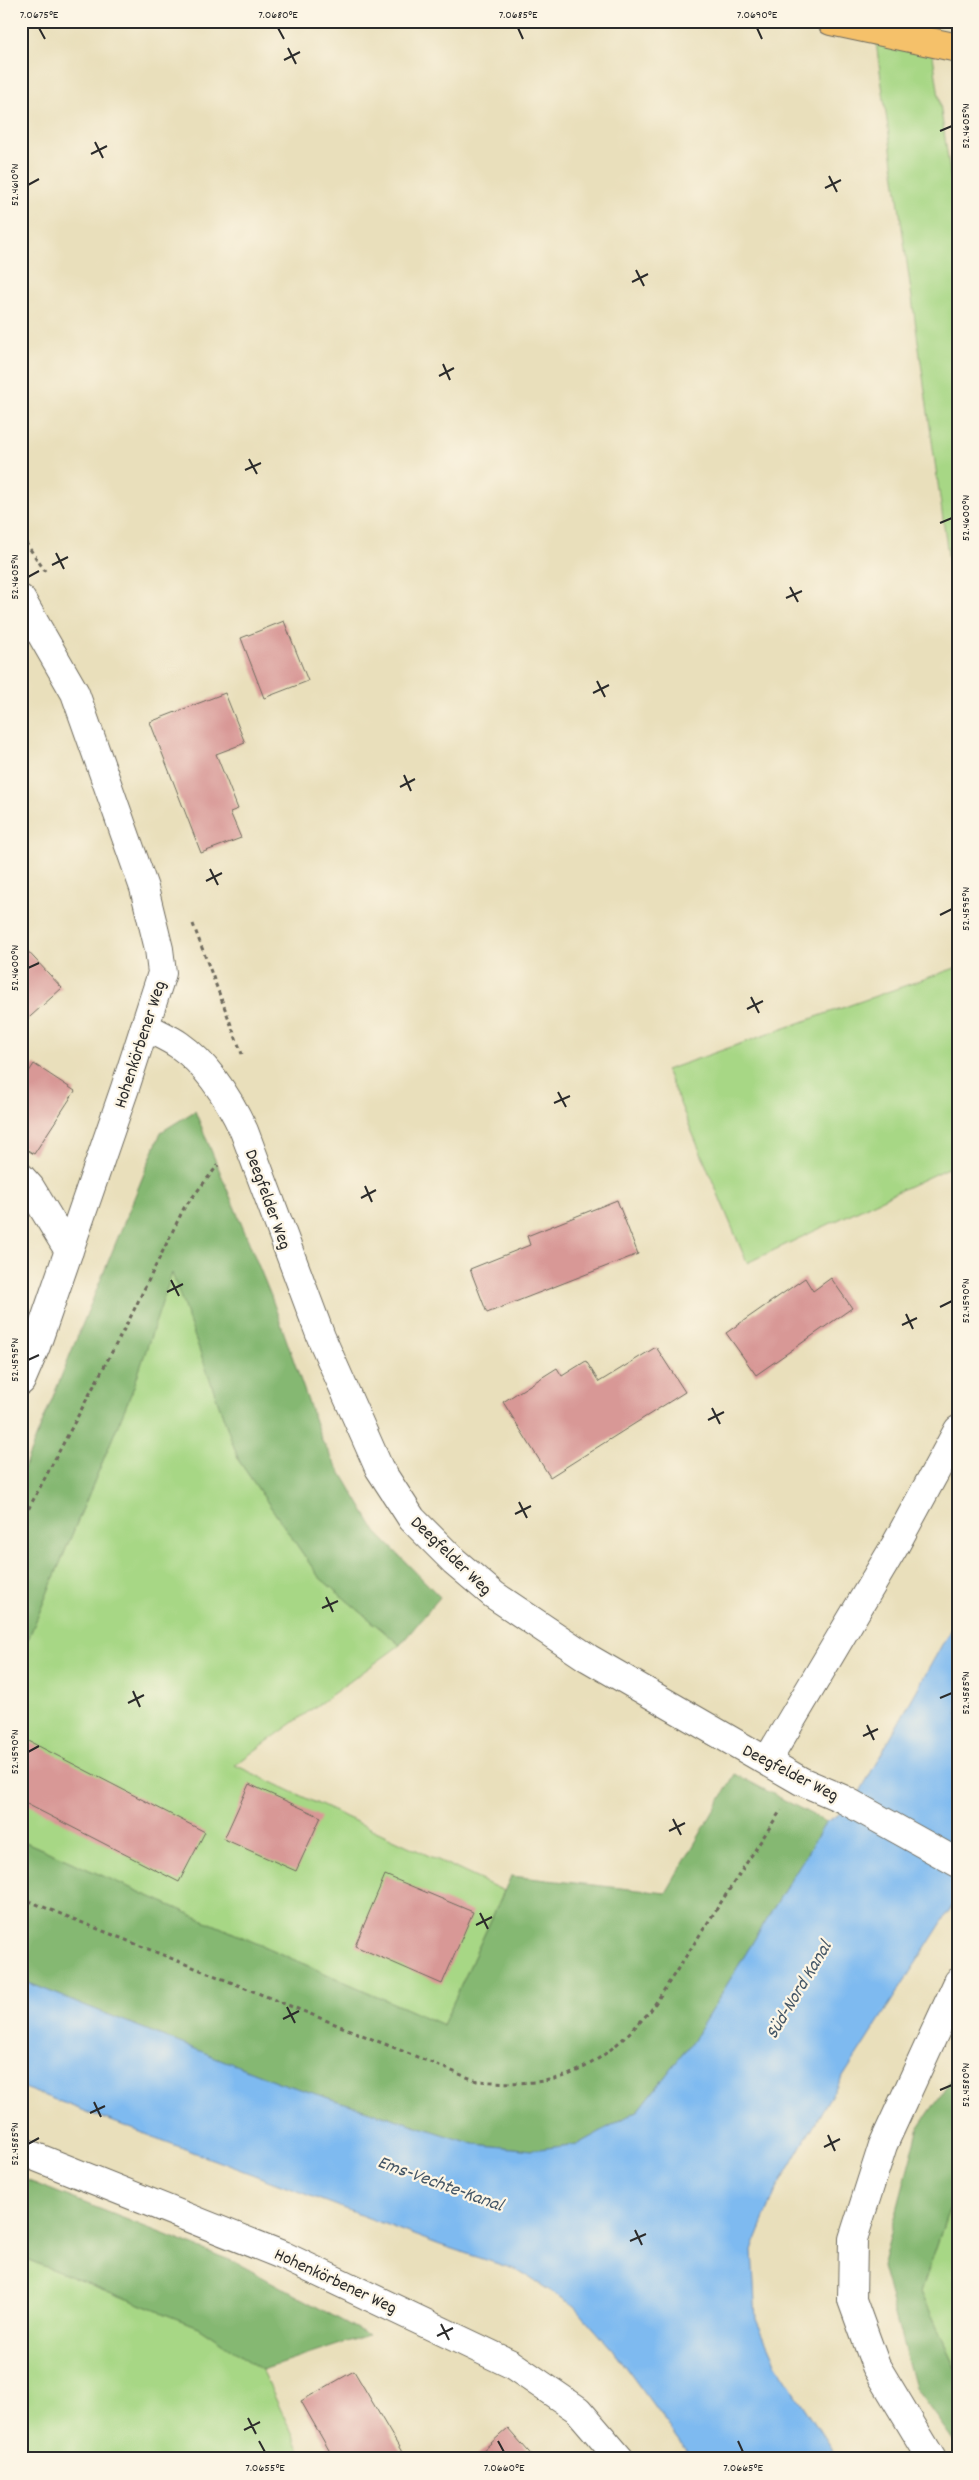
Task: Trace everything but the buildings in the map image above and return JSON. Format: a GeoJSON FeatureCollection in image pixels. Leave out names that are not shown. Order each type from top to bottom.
{"type":"FeatureCollection","features":[{"type":"Feature","properties":{"kind":"main road"},"geometry":{"type":"LineString","coordinates":[[831,21],[958,48]]}},
{"type":"Feature","properties":{"kind":"street","name":"Hohenkörbener Weg"},"geometry":{"type":"LineString","coordinates":[[21,599],[75,693],[144,888],[160,950],[162,974],[146,1027],[69,1251],[36,1346],[21,1381]]}},
{"type":"Feature","properties":{"kind":"street","name":"Deegfelder Weg"},"geometry":{"type":"LineString","coordinates":[[146,1027],[186,1051],[206,1069],[232,1104],[244,1130],[321,1337],[379,1468],[412,1519],[454,1561],[494,1595],[588,1658],[801,1780],[843,1798],[958,1863]]}},
{"type":"Feature","properties":{"kind":"street"},"geometry":{"type":"LineString","coordinates":[[21,1177],[69,1251]]}},
{"type":"Feature","properties":{"kind":"street"},"geometry":{"type":"LineString","coordinates":[[767,1761],[896,1544],[958,1430]]}},
{"type":"Feature","properties":{"kind":"street"},"geometry":{"type":"LineString","coordinates":[[932,2459],[876,2366],[852,2300],[853,2239],[883,2145],[958,1982]]}},
{"type":"Feature","properties":{"kind":"street","name":"Hohenkörbener Weg"},"geometry":{"type":"LineString","coordinates":[[21,2151],[282,2254],[511,2364],[578,2410],[620,2459]]}},
{"type":"Feature","properties":{"kind":"path"},"geometry":{"type":"LineString","coordinates":[[21,1898],[477,2081],[515,2083],[561,2077],[597,2059],[618,2044],[651,2010],[801,1780]]}},
{"type":"Feature","properties":{"kind":"green space"},"geometry":{"type":"Polygon","coordinates":[[[873,21],[928,21],[958,228],[958,626],[873,21]]]}},
{"type":"Feature","properties":{"kind":"green space"},"geometry":{"type":"Polygon","coordinates":[[[958,967],[958,1163],[747,1263],[666,1070],[958,967]]]}},
{"type":"Feature","properties":{"kind":"green space"},"geometry":{"type":"Polygon","coordinates":[[[195,1111],[271,1296],[322,1441],[376,1532],[440,1597],[400,1645],[319,1577],[239,1461],[172,1273],[133,1389],[21,1656],[21,1475],[161,1132],[195,1111]]]}},
{"type":"Feature","properties":{"kind":"green space"},"geometry":{"type":"Polygon","coordinates":[[[172,1272],[239,1461],[319,1577],[400,1645],[235,1765],[504,1891],[443,2025],[21,1840],[21,1656],[133,1389],[172,1272]]]}},
{"type":"Feature","properties":{"kind":"green space"},"geometry":{"type":"Polygon","coordinates":[[[735,1774],[826,1822],[692,2042],[639,2110],[578,2144],[532,2150],[474,2144],[278,2082],[21,1980],[21,1840],[443,2025],[511,1876],[666,1893],[735,1774]]]}},
{"type":"Feature","properties":{"kind":"green space"},"geometry":{"type":"Polygon","coordinates":[[[958,2070],[958,2182],[921,2292],[958,2372],[958,2447],[915,2388],[882,2267],[919,2127],[958,2070]]]}},
{"type":"Feature","properties":{"kind":"green space"},"geometry":{"type":"Polygon","coordinates":[[[21,2178],[237,2263],[368,2335],[262,2370],[198,2327],[21,2257],[21,2178]]]}},
{"type":"Feature","properties":{"kind":"green space"},"geometry":{"type":"Polygon","coordinates":[[[958,2182],[958,2372],[921,2292],[958,2182]]]}},
{"type":"Feature","properties":{"kind":"green space"},"geometry":{"type":"Polygon","coordinates":[[[21,2257],[198,2327],[262,2370],[304,2459],[21,2459],[21,2257]]]}},
{"type":"Feature","properties":{"kind":"water"},"geometry":{"type":"Polygon","coordinates":[[[958,1616],[958,1897],[827,2102],[775,2193],[752,2250],[756,2319],[776,2364],[838,2459],[693,2459],[612,2349],[573,2305],[517,2270],[440,2245],[21,2087],[21,1980],[278,2082],[474,2144],[532,2150],[578,2144],[639,2110],[692,2042],[826,1822],[838,1815],[860,1792],[958,1616]]]}},
{"type":"Feature","properties":{"kind":"water label","name":"Süd-Nord Kanal"},"geometry":{"type":"Point","coordinates":[797,1989]}},
{"type":"Feature","properties":{"kind":"water label","name":"Ems-Vechte-Kanal"},"geometry":{"type":"Point","coordinates":[441,2182]}}]}
